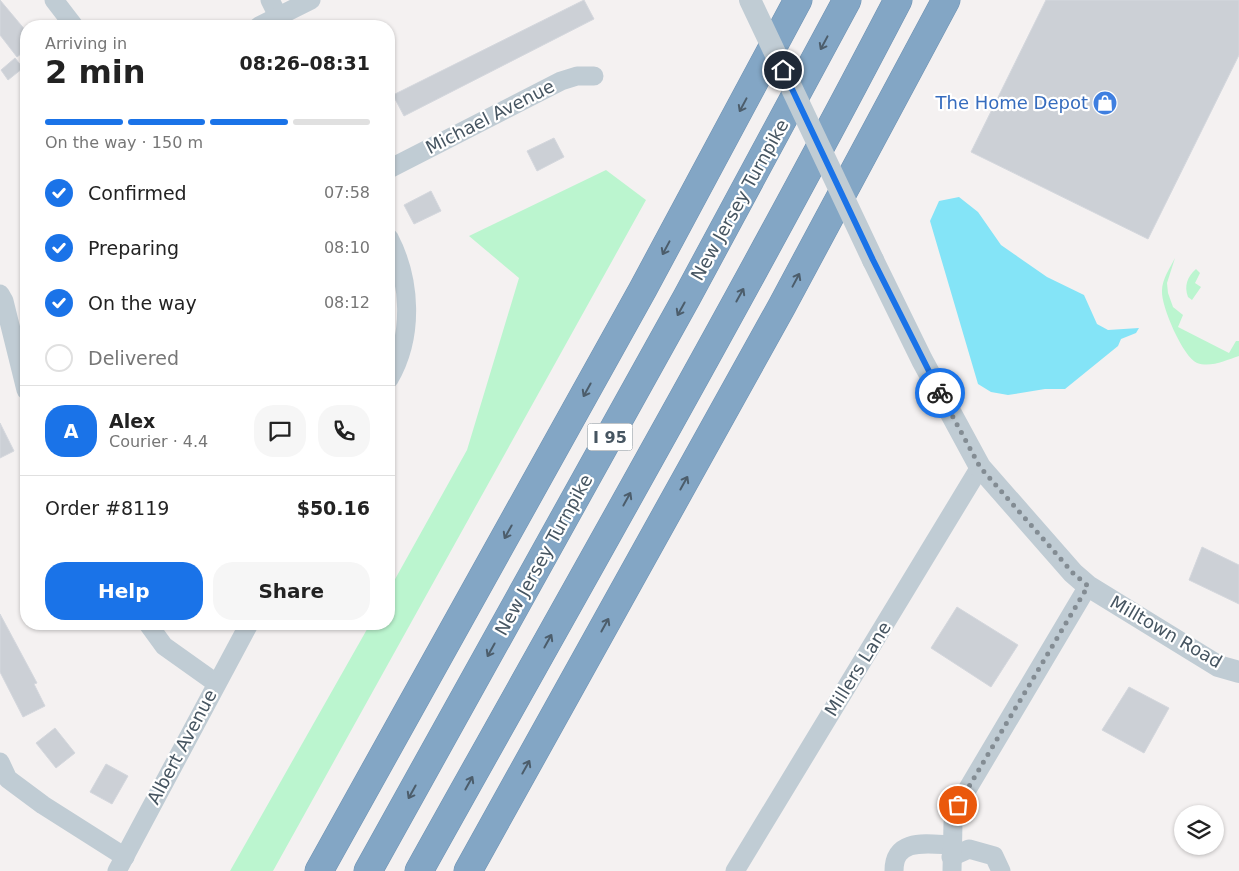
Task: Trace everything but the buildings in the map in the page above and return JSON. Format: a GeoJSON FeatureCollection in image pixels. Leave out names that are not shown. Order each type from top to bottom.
{"type":"FeatureCollection","features":[{"type":"Feature","properties":{"kind":"highway","name":"I 95"},"geometry":{"type":"LineString","coordinates":[[320,871],[644,289],[798,0]]}},
{"type":"Feature","properties":{"kind":"highway","name":"New Jersey Turnpike"},"geometry":{"type":"LineString","coordinates":[[368,871],[688,297],[847,0]]}},
{"type":"Feature","properties":{"kind":"highway","name":"I 95"},"geometry":{"type":"LineString","coordinates":[[419,871],[834,124],[898,0]]}},
{"type":"Feature","properties":{"kind":"highway"},"geometry":{"type":"LineString","coordinates":[[468,871],[782,306],[946,0]]}},
{"type":"Feature","properties":{"kind":"street"},"geometry":{"type":"LineString","coordinates":[[54,0],[69,20]]}},
{"type":"Feature","properties":{"kind":"street"},"geometry":{"type":"LineString","coordinates":[[277,14],[311,0]]}},
{"type":"Feature","properties":{"kind":"street","name":"Milltown Road"},"geometry":{"type":"LineString","coordinates":[[750,0],[922,360],[980,467],[1073,573],[1088,586],[1218,666],[1239,672]]}},
{"type":"Feature","properties":{"kind":"street","name":"Michael Avenue"},"geometry":{"type":"LineString","coordinates":[[395,166],[562,81],[577,76],[594,76]]}},
{"type":"Feature","properties":{"kind":"street"},"geometry":{"type":"LineString","coordinates":[[395,253],[403,273],[407,303],[404,336],[395,362]]}},
{"type":"Feature","properties":{"kind":"street"},"geometry":{"type":"LineString","coordinates":[[0,294],[19,330]]}},
{"type":"Feature","properties":{"kind":"street","name":"Millers Lane"},"geometry":{"type":"LineString","coordinates":[[735,871],[980,467]]}},
{"type":"Feature","properties":{"kind":"street"},"geometry":{"type":"LineString","coordinates":[[952,858],[953,823],[958,805],[1088,586]]}},
{"type":"Feature","properties":{"kind":"street"},"geometry":{"type":"LineString","coordinates":[[152,630],[164,646],[216,683]]}},
{"type":"Feature","properties":{"kind":"street","name":"Albert Avenue"},"geometry":{"type":"LineString","coordinates":[[121,864],[246,630]]}},
{"type":"Feature","properties":{"kind":"street"},"geometry":{"type":"LineString","coordinates":[[0,762],[8,779],[121,864]]}},
{"type":"Feature","properties":{"kind":"street"},"geometry":{"type":"LineString","coordinates":[[894,871],[894,863],[898,854],[904,848],[914,844],[952,858],[969,849],[994,856],[1001,871]]}},
{"type":"Feature","properties":{"kind":"green space"},"geometry":{"type":"Polygon","coordinates":[[[606,170],[646,200],[273,871],[230,871],[367,630],[395,630],[395,579],[467,450],[519,278],[469,236],[606,170]]]}},
{"type":"Feature","properties":{"kind":"green space"},"geometry":{"type":"Polygon","coordinates":[[[1175,258],[1167,283],[1173,307],[1183,315],[1178,327],[1229,353],[1236,341],[1239,341],[1239,356],[1208,365],[1197,363],[1185,351],[1169,319],[1162,291],[1163,282],[1175,258]]]}},
{"type":"Feature","properties":{"kind":"green space"},"geometry":{"type":"Polygon","coordinates":[[[1196,269],[1200,273],[1195,283],[1201,287],[1192,300],[1188,297],[1186,285],[1188,278],[1196,269]]]}},
{"type":"Feature","properties":{"kind":"water"},"geometry":{"type":"Polygon","coordinates":[[[959,197],[978,212],[1001,245],[1047,277],[1084,295],[1097,324],[1108,330],[1139,328],[1136,333],[1121,339],[1118,346],[1065,389],[1045,389],[1008,395],[991,392],[978,384],[930,221],[939,201],[959,197]]]}},
{"type":"Feature","properties":{"kind":"way so far"},"geometry":{"type":"LineString","coordinates":[[940,393],[980,467],[1073,573],[1088,586],[958,805]]}},
{"type":"Feature","properties":{"kind":"place","name":"The Home Depot"},"geometry":{"type":"Point","coordinates":[1105,103]}},
{"type":"Feature","properties":{"kind":"route"},"geometry":{"type":"LineString","coordinates":[[783,70],[873,260],[940,393]]}}]}
